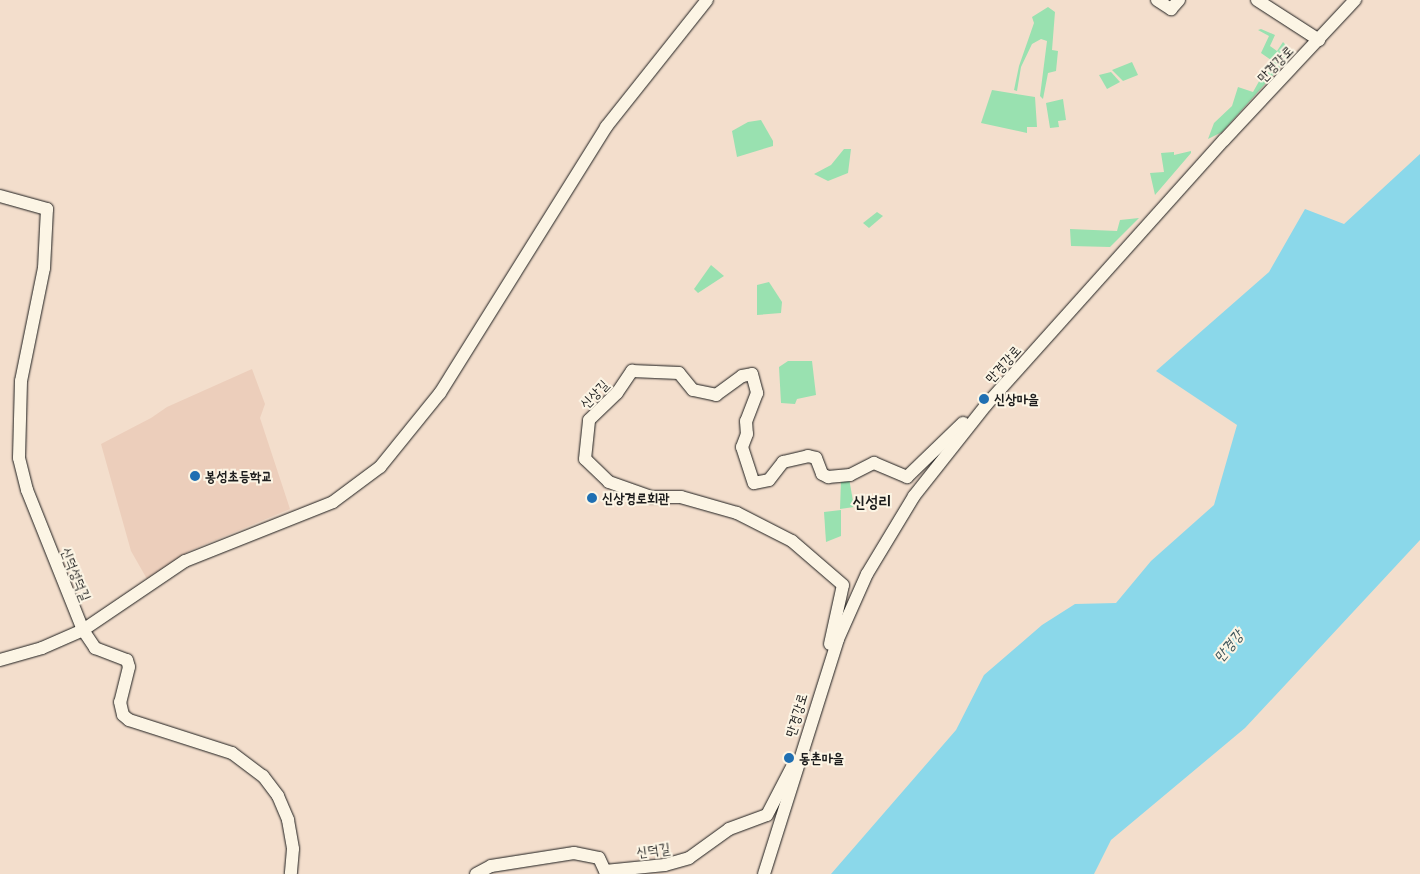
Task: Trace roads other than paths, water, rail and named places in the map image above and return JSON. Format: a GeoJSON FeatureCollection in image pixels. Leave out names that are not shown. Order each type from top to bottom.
{"type":"FeatureCollection","features":[{"type":"Feature","properties":{"kind":"street"},"geometry":{"type":"LineString","coordinates":[[0,660],[42,648],[83,630],[185,561],[333,502],[380,467],[440,393],[601,134],[707,0]]}},
{"type":"Feature","properties":{"kind":"street"},"geometry":{"type":"LineString","coordinates":[[1157,0],[1171,9],[1179,0]]}},
{"type":"Feature","properties":{"kind":"street"},"geometry":{"type":"LineString","coordinates":[[1256,0],[1319,40]]}},
{"type":"Feature","properties":{"kind":"street","name":"만경강로"},"geometry":{"type":"LineString","coordinates":[[764,874],[820,690],[864,581],[888,536],[932,471],[986,405],[1224,140],[1355,0]]}},
{"type":"Feature","properties":{"kind":"street","name":"신덕성덕길"},"geometry":{"type":"LineString","coordinates":[[0,196],[46,209],[44,268],[21,381],[19,458],[27,490],[83,630],[95,648],[127,660],[129,667],[120,702],[123,714],[129,720],[232,753],[263,776],[278,796],[288,820],[293,849],[291,874]]}},
{"type":"Feature","properties":{"kind":"street","name":"신상길"},"geometry":{"type":"LineString","coordinates":[[820,690],[843,585],[800,546],[736,512],[681,496],[651,497],[609,482],[585,459],[589,420],[617,394],[632,371],[679,373],[694,390],[716,395],[742,376],[752,374],[757,393],[746,421],[747,434],[742,447],[754,483],[760,483],[775,475],[783,462],[808,456],[816,458],[822,474],[828,477],[850,475],[874,463],[907,477],[949,434],[986,405]]}},
{"type":"Feature","properties":{"kind":"street","name":"신덕길"},"geometry":{"type":"LineString","coordinates":[[476,874],[491,866],[574,853],[600,858],[605,871],[665,865],[689,858],[729,829],[767,816],[799,756]]}},
{"type":"Feature","properties":{"kind":"water","name":"만경강"},"geometry":{"type":"Polygon","coordinates":[[[1420,154],[1420,540],[1245,728],[1111,840],[1094,874],[831,874],[956,730],[984,675],[1042,625],[1075,604],[1116,603],[1151,561],[1214,505],[1237,425],[1156,371],[1269,272],[1305,209],[1344,224],[1420,154]]]}},
{"type":"Feature","properties":{"kind":"place","name":"신상마을"},"geometry":{"type":"Point","coordinates":[984,399]}},
{"type":"Feature","properties":{"kind":"place","name":"봉성초등학교"},"geometry":{"type":"Point","coordinates":[195,476]}},
{"type":"Feature","properties":{"kind":"place","name":"신상경로회관"},"geometry":{"type":"Point","coordinates":[592,498]}},
{"type":"Feature","properties":{"kind":"place","name":"동촌마을"},"geometry":{"type":"Point","coordinates":[789,758]}},
{"type":"Feature","properties":{"kind":"district","name":"신성리"},"geometry":{"type":"Point","coordinates":[872,501]}}]}
